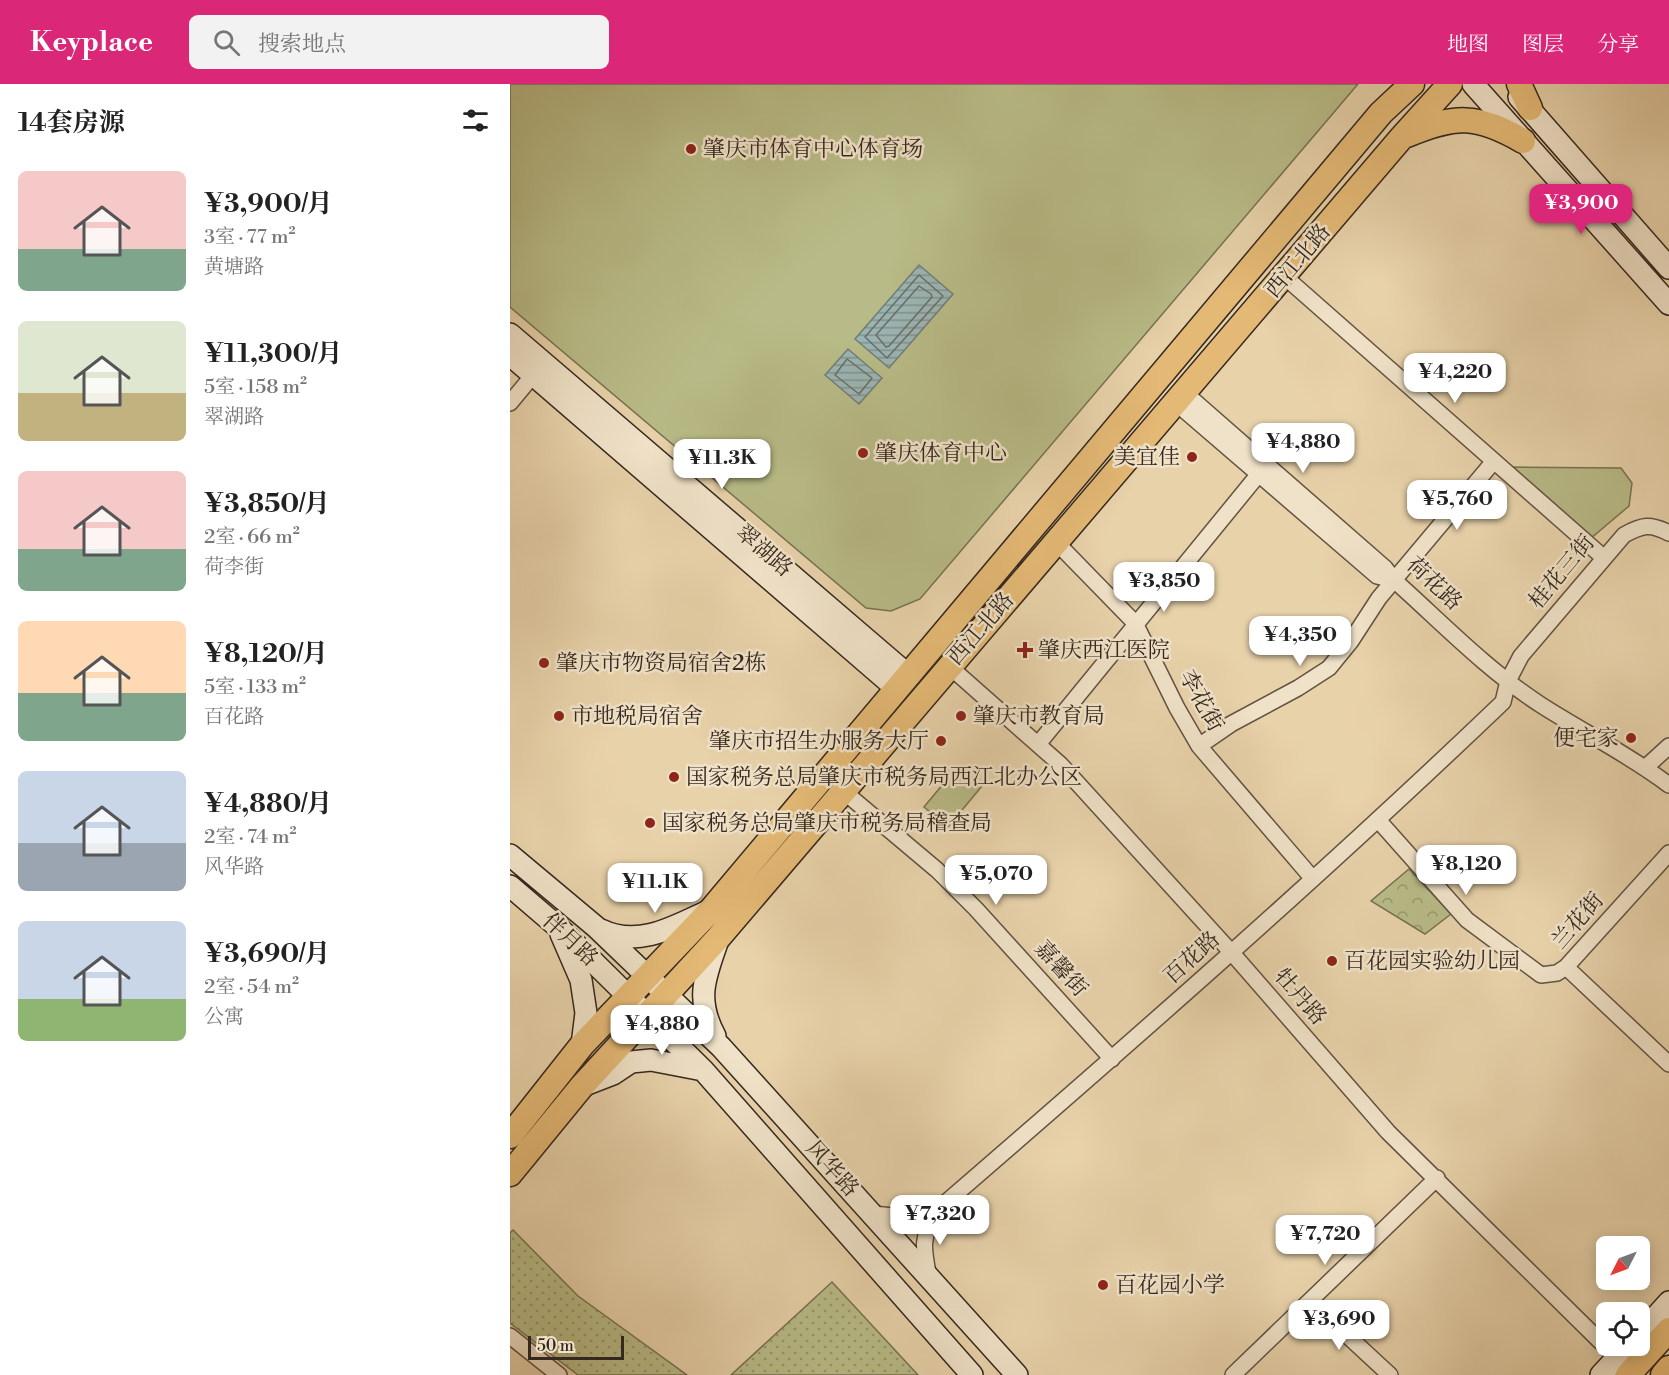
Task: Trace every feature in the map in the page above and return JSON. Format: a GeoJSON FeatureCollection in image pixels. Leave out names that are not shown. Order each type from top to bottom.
{"type":"FeatureCollection","features":[{"type":"Feature","properties":{"kind":"main road"},"geometry":{"type":"LineString","coordinates":[[1381,113],[1396,84]]}},
{"type":"Feature","properties":{"kind":"main road","name":"西江北路"},"geometry":{"type":"LineString","coordinates":[[510,1136],[582,1046],[711,910],[1381,113],[1412,84]]}},
{"type":"Feature","properties":{"kind":"main road","name":"西江北路"},"geometry":{"type":"LineString","coordinates":[[510,1174],[582,1086],[719,937],[842,790],[1450,84]]}},
{"type":"Feature","properties":{"kind":"main road"},"geometry":{"type":"LineString","coordinates":[[1473,84],[1669,304]]}},
{"type":"Feature","properties":{"kind":"main road"},"geometry":{"type":"LineString","coordinates":[[1508,84],[1669,268]]}},
{"type":"Feature","properties":{"kind":"main road"},"geometry":{"type":"LineString","coordinates":[[1519,84],[1530,108]]}},
{"type":"Feature","properties":{"kind":"main road"},"geometry":{"type":"LineString","coordinates":[[1402,137],[1434,124],[1464,119],[1498,127],[1523,141]]}},
{"type":"Feature","properties":{"kind":"main road"},"geometry":{"type":"LineString","coordinates":[[1349,152],[1375,170]]}},
{"type":"Feature","properties":{"kind":"main road","name":"翠湖路"},"geometry":{"type":"LineString","coordinates":[[510,334],[539,369],[902,682]]}},
{"type":"Feature","properties":{"kind":"main road","name":"翠湖路"},"geometry":{"type":"LineString","coordinates":[[510,355],[539,369]]}},
{"type":"Feature","properties":{"kind":"main road","name":"伴月路"},"geometry":{"type":"LineString","coordinates":[[510,855],[596,927],[666,995]]}},
{"type":"Feature","properties":{"kind":"main road","name":"伴月路"},"geometry":{"type":"LineString","coordinates":[[510,886],[559,928],[648,1015]]}},
{"type":"Feature","properties":{"kind":"main road"},"geometry":{"type":"LineString","coordinates":[[728,889],[747,904]]}},
{"type":"Feature","properties":{"kind":"main road"},"geometry":{"type":"LineString","coordinates":[[596,927],[614,936],[643,936],[666,931],[711,910]]}},
{"type":"Feature","properties":{"kind":"main road"},"geometry":{"type":"LineString","coordinates":[[559,928],[573,966],[581,980],[586,1013],[582,1046]]}},
{"type":"Feature","properties":{"kind":"main road"},"geometry":{"type":"LineString","coordinates":[[719,937],[705,978],[703,998],[706,1019],[721,1047]]}},
{"type":"Feature","properties":{"kind":"main road","name":"风华路"},"geometry":{"type":"LineString","coordinates":[[666,995],[721,1047],[1017,1375]]}},
{"type":"Feature","properties":{"kind":"main road","name":"风华路"},"geometry":{"type":"LineString","coordinates":[[648,1015],[704,1070],[972,1375]]}},
{"type":"Feature","properties":{"kind":"main road"},"geometry":{"type":"LineString","coordinates":[[582,1086],[613,1074],[631,1062],[651,1060],[704,1070]]}},
{"type":"Feature","properties":{"kind":"main road"},"geometry":{"type":"LineString","coordinates":[[544,1094],[564,1109]]}},
{"type":"Feature","properties":{"kind":"main road"},"geometry":{"type":"LineString","coordinates":[[748,1120],[770,1101]]}},
{"type":"Feature","properties":{"kind":"main road"},"geometry":{"type":"LineString","coordinates":[[1650,1323],[1669,1302]]}},
{"type":"Feature","properties":{"kind":"main road"},"geometry":{"type":"LineString","coordinates":[[1601,1375],[1669,1330]]}},
{"type":"Feature","properties":{"kind":"main road"},"geometry":{"type":"LineString","coordinates":[[1663,1375],[1669,1368]]}},
{"type":"Feature","properties":{"kind":"street"},"geometry":{"type":"LineString","coordinates":[[1285,277],[1603,557]]}},
{"type":"Feature","properties":{"kind":"street"},"geometry":{"type":"LineString","coordinates":[[510,403],[539,369]]}},
{"type":"Feature","properties":{"kind":"street","name":"荷花路"},"geometry":{"type":"LineString","coordinates":[[1180,398],[1385,568],[1394,580],[1508,681],[1540,705],[1669,784]]}},
{"type":"Feature","properties":{"kind":"street"},"geometry":{"type":"LineString","coordinates":[[1199,746],[1231,724],[1298,688],[1329,668],[1394,580],[1494,461]]}},
{"type":"Feature","properties":{"kind":"street"},"geometry":{"type":"LineString","coordinates":[[1039,743],[1263,469]]}},
{"type":"Feature","properties":{"kind":"street","name":"桂花三街"},"geometry":{"type":"LineString","coordinates":[[1508,681],[1521,656],[1624,535],[1641,525],[1653,525],[1669,533]]}},
{"type":"Feature","properties":{"kind":"street","name":"李花街"},"geometry":{"type":"LineString","coordinates":[[1056,542],[1135,623],[1177,708],[1199,746],[1313,879]]}},
{"type":"Feature","properties":{"kind":"street","name":"牡丹路"},"geometry":{"type":"LineString","coordinates":[[949,666],[1039,743],[1232,953],[1388,1132],[1625,1359]]}},
{"type":"Feature","properties":{"kind":"street","name":"百花路"},"geometry":{"type":"LineString","coordinates":[[935,1212],[1112,1059],[1379,821],[1503,702],[1508,681]]}},
{"type":"Feature","properties":{"kind":"street"},"geometry":{"type":"LineString","coordinates":[[1646,768],[1669,746]]}},
{"type":"Feature","properties":{"kind":"street","name":"嘉馨街"},"geometry":{"type":"LineString","coordinates":[[842,790],[937,870],[976,909],[1112,1059]]}},
{"type":"Feature","properties":{"kind":"street"},"geometry":{"type":"LineString","coordinates":[[1379,821],[1434,885],[1476,927],[1541,975],[1557,973],[1566,967]]}},
{"type":"Feature","properties":{"kind":"street","name":"兰花街"},"geometry":{"type":"LineString","coordinates":[[1669,853],[1566,967],[1669,1064]]}},
{"type":"Feature","properties":{"kind":"street"},"geometry":{"type":"LineString","coordinates":[[1233,1375],[1437,1178]]}},
{"type":"Feature","properties":{"kind":"street"},"geometry":{"type":"LineString","coordinates":[[873,1214],[892,1216],[935,1212]]}},
{"type":"Feature","properties":{"kind":"street"},"geometry":{"type":"LineString","coordinates":[[929,1278],[924,1234],[935,1212]]}},
{"type":"Feature","properties":{"kind":"street"},"geometry":{"type":"LineString","coordinates":[[1311,1302],[1390,1375]]}},
{"type":"Feature","properties":{"kind":"street"},"geometry":{"type":"LineString","coordinates":[[510,1336],[559,1375]]}},
{"type":"Feature","properties":{"kind":"green space","name":"肇庆体育中心"},"geometry":{"type":"Polygon","coordinates":[[[510,84],[1358,84],[920,599],[891,611],[866,608],[510,307],[510,84]]]}},
{"type":"Feature","properties":{"kind":"green space"},"geometry":{"type":"Polygon","coordinates":[[[1507,467],[1621,468],[1632,483],[1629,506],[1590,539],[1507,467]]]}},
{"type":"Feature","properties":{"kind":"green space"},"geometry":{"type":"Polygon","coordinates":[[[958,766],[982,786],[948,827],[924,807],[958,766]]]}},
{"type":"Feature","properties":{"kind":"green space"},"geometry":{"type":"Polygon","coordinates":[[[1409,869],[1451,914],[1425,934],[1371,901],[1409,869]]]}},
{"type":"Feature","properties":{"kind":"green space"},"geometry":{"type":"Polygon","coordinates":[[[513,1230],[578,1296],[687,1375],[578,1375],[510,1323],[510,1233],[513,1230]]]}},
{"type":"Feature","properties":{"kind":"green space"},"geometry":{"type":"Polygon","coordinates":[[[832,1282],[918,1375],[731,1375],[832,1282]]]}},
{"type":"Feature","properties":{"kind":"water"},"geometry":{"type":"Polygon","coordinates":[[[919,265],[953,294],[889,368],[855,339],[919,265]]]}},
{"type":"Feature","properties":{"kind":"water"},"geometry":{"type":"Polygon","coordinates":[[[848,349],[882,378],[859,404],[825,375],[848,349]]]}},
{"type":"Feature","properties":{"kind":"place","name":"肇庆市体育中心体育场"},"geometry":{"type":"Point","coordinates":[691,149]}},
{"type":"Feature","properties":{"kind":"place","name":"肇庆体育中心"},"geometry":{"type":"Point","coordinates":[863,453]}},
{"type":"Feature","properties":{"kind":"place","name":"美宜佳"},"geometry":{"type":"Point","coordinates":[1192,457]}},
{"type":"Feature","properties":{"kind":"place","name":"肇庆西江医院"},"geometry":{"type":"Point","coordinates":[1025,650]}},
{"type":"Feature","properties":{"kind":"place","name":"肇庆市物资局宿舍2栋"},"geometry":{"type":"Point","coordinates":[544,663]}},
{"type":"Feature","properties":{"kind":"place","name":"市地税局宿舍"},"geometry":{"type":"Point","coordinates":[559,716]}},
{"type":"Feature","properties":{"kind":"place","name":"肇庆市教育局"},"geometry":{"type":"Point","coordinates":[961,716]}},
{"type":"Feature","properties":{"kind":"place","name":"便宅家"},"geometry":{"type":"Point","coordinates":[1631,738]}},
{"type":"Feature","properties":{"kind":"place","name":"肇庆市招生办服务大厅"},"geometry":{"type":"Point","coordinates":[941,741]}},
{"type":"Feature","properties":{"kind":"place","name":"国家税务总局肇庆市税务局西江北办公区"},"geometry":{"type":"Point","coordinates":[674,777]}},
{"type":"Feature","properties":{"kind":"place","name":"国家税务总局肇庆市税务局稽查局"},"geometry":{"type":"Point","coordinates":[650,823]}},
{"type":"Feature","properties":{"kind":"place","name":"百花园实验幼儿园"},"geometry":{"type":"Point","coordinates":[1332,961]}},
{"type":"Feature","properties":{"kind":"place","name":"百花园小学"},"geometry":{"type":"Point","coordinates":[1103,1285]}}]}
